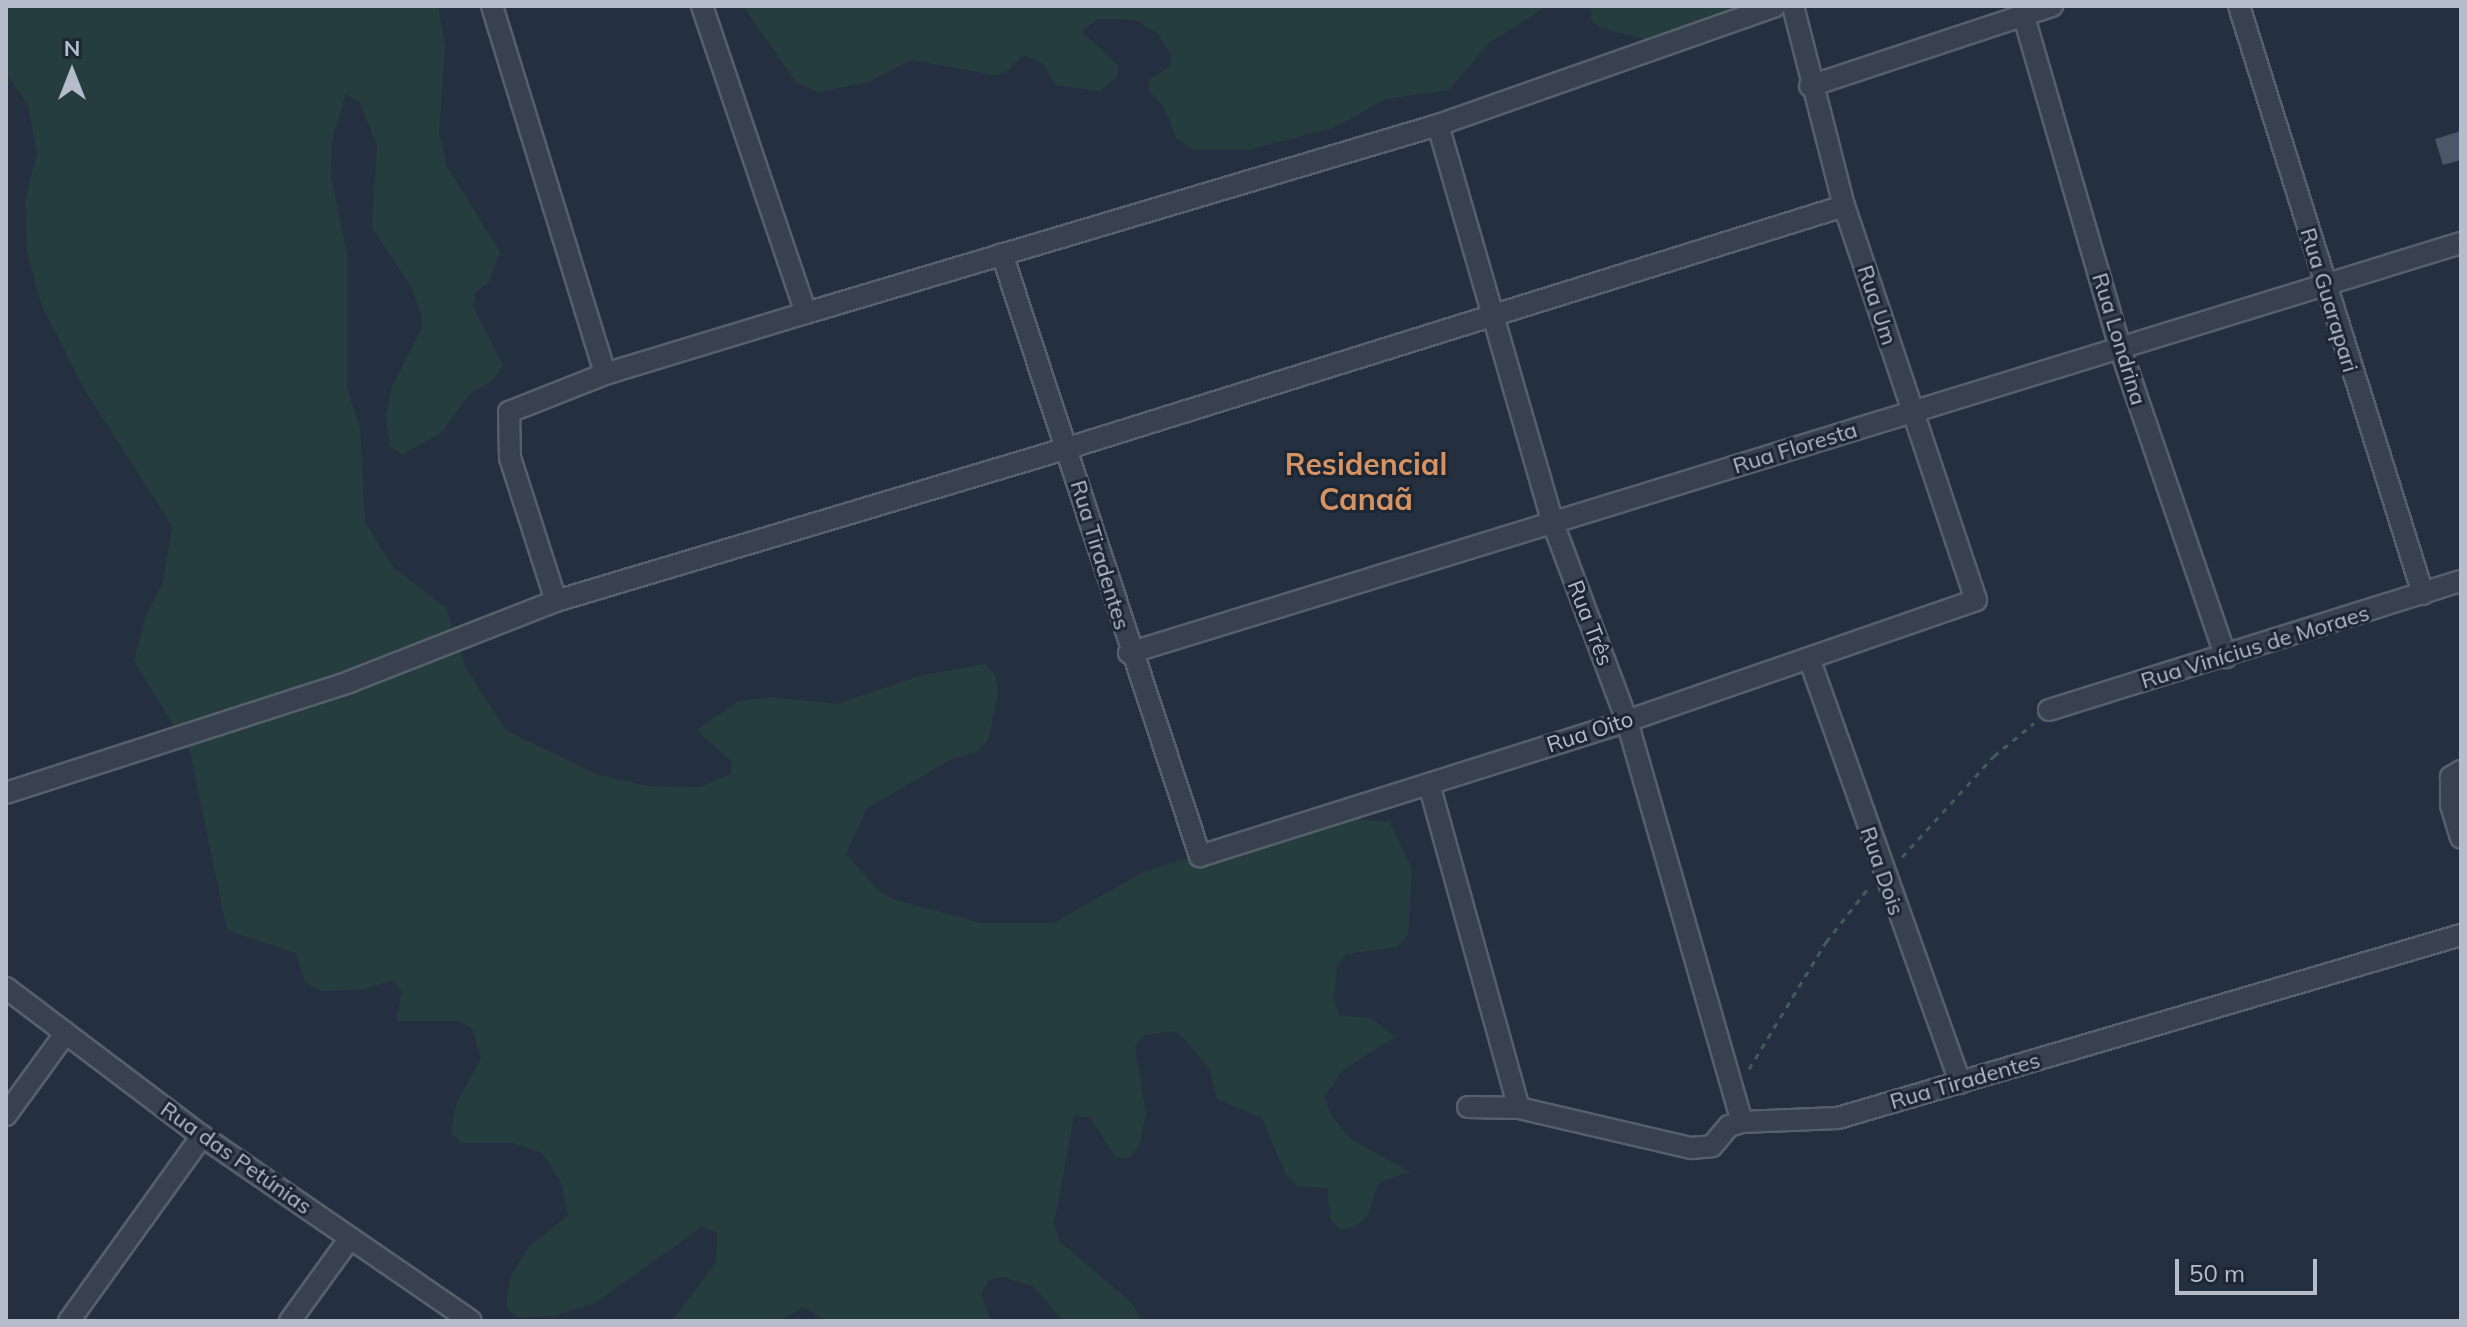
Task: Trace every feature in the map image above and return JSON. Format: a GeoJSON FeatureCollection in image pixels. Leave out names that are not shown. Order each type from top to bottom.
{"type":"FeatureCollection","features":[{"type":"Feature","properties":{"kind":"street"},"geometry":{"type":"LineString","coordinates":[[492,6],[605,374]]}},
{"type":"Feature","properties":{"kind":"street"},"geometry":{"type":"LineString","coordinates":[[702,6],[806,313]]}},
{"type":"Feature","properties":{"kind":"street"},"geometry":{"type":"LineString","coordinates":[[556,601],[510,458],[509,412],[605,374],[1438,125],[1775,6]]}},
{"type":"Feature","properties":{"kind":"street","name":"Rua Um"},"geometry":{"type":"LineString","coordinates":[[1793,6],[1810,86],[1844,206],[1976,600]]}},
{"type":"Feature","properties":{"kind":"street"},"geometry":{"type":"LineString","coordinates":[[1810,86],[2052,6]]}},
{"type":"Feature","properties":{"kind":"street","name":"Rua Guarapari"},"geometry":{"type":"LineString","coordinates":[[2239,6],[2423,594]]}},
{"type":"Feature","properties":{"kind":"street","name":"Rua Londrina"},"geometry":{"type":"LineString","coordinates":[[2024,17],[2120,348],[2226,657]]}},
{"type":"Feature","properties":{"kind":"street","name":"Rua Três"},"geometry":{"type":"LineString","coordinates":[[1438,125],[1553,523],[1627,721],[1742,1122]]}},
{"type":"Feature","properties":{"kind":"street"},"geometry":{"type":"LineString","coordinates":[[6,793],[349,682],[556,601],[1068,448],[1844,206]]}},
{"type":"Feature","properties":{"kind":"street","name":"Rua Floresta"},"geometry":{"type":"LineString","coordinates":[[1129,653],[2461,243]]}},
{"type":"Feature","properties":{"kind":"street","name":"Rua Tiradentes"},"geometry":{"type":"LineString","coordinates":[[1002,254],[1068,448],[1129,653],[1200,856]]}},
{"type":"Feature","properties":{"kind":"street","name":"Rua Vinícius de Moraes"},"geometry":{"type":"LineString","coordinates":[[2049,710],[2461,581]]}},
{"type":"Feature","properties":{"kind":"street","name":"Rua Oito"},"geometry":{"type":"LineString","coordinates":[[1200,856],[1627,721],[1976,600]]}},
{"type":"Feature","properties":{"kind":"street","name":"Rua Dois"},"geometry":{"type":"LineString","coordinates":[[1809,658],[1960,1083]]}},
{"type":"Feature","properties":{"kind":"street"},"geometry":{"type":"LineString","coordinates":[[2461,771],[2451,777],[2451,805],[2461,838]]}},
{"type":"Feature","properties":{"kind":"street"},"geometry":{"type":"LineString","coordinates":[[1429,784],[1519,1108]]}},
{"type":"Feature","properties":{"kind":"street","name":"Rua Tiradentes"},"geometry":{"type":"LineString","coordinates":[[1742,1122],[1838,1118],[2461,935]]}},
{"type":"Feature","properties":{"kind":"street","name":"Rua das Petúnias"},"geometry":{"type":"LineString","coordinates":[[6,988],[202,1136],[471,1321]]}},
{"type":"Feature","properties":{"kind":"street"},"geometry":{"type":"LineString","coordinates":[[6,1115],[65,1034]]}},
{"type":"Feature","properties":{"kind":"street"},"geometry":{"type":"LineString","coordinates":[[1468,1107],[1519,1108],[1691,1148],[1712,1146],[1729,1126],[1742,1122]]}},
{"type":"Feature","properties":{"kind":"street"},"geometry":{"type":"LineString","coordinates":[[69,1321],[202,1136]]}},
{"type":"Feature","properties":{"kind":"street"},"geometry":{"type":"LineString","coordinates":[[290,1321],[350,1238]]}},
{"type":"Feature","properties":{"kind":"green space"},"geometry":{"type":"Polygon","coordinates":[[[6,6],[438,6],[445,46],[439,133],[447,166],[500,252],[489,282],[476,292],[473,307],[503,365],[494,379],[469,395],[442,432],[402,455],[390,446],[386,415],[392,386],[422,328],[421,313],[410,285],[372,228],[377,146],[360,103],[346,94],[332,140],[331,176],[347,255],[347,387],[360,428],[365,522],[393,567],[445,607],[467,670],[506,730],[596,774],[647,786],[700,787],[731,774],[731,761],[696,730],[739,701],[770,697],[837,704],[923,675],[985,664],[996,676],[998,691],[989,738],[979,751],[950,760],[867,808],[846,854],[879,891],[896,900],[981,923],[1054,923],[1141,873],[1318,816],[1390,822],[1412,870],[1408,935],[1397,947],[1346,954],[1337,966],[1334,1000],[1339,1016],[1371,1018],[1395,1037],[1343,1070],[1325,1096],[1329,1112],[1349,1138],[1410,1172],[1379,1182],[1368,1215],[1355,1227],[1340,1230],[1330,1219],[1327,1188],[1297,1186],[1286,1175],[1262,1118],[1217,1099],[1210,1070],[1188,1043],[1175,1031],[1145,1035],[1135,1046],[1146,1113],[1140,1145],[1129,1158],[1115,1157],[1090,1117],[1074,1116],[1054,1223],[1059,1241],[1132,1303],[1142,1321],[1063,1321],[1034,1287],[1003,1277],[989,1280],[981,1295],[991,1321],[825,1321],[803,1307],[779,1321],[672,1321],[716,1262],[717,1232],[702,1227],[595,1303],[554,1316],[517,1317],[506,1308],[510,1277],[528,1248],[568,1215],[561,1182],[542,1153],[513,1143],[461,1143],[451,1132],[457,1102],[481,1059],[473,1030],[460,1021],[396,1021],[402,992],[392,980],[362,990],[321,991],[305,982],[296,953],[227,930],[190,752],[134,661],[146,615],[163,584],[172,526],[84,389],[41,304],[27,253],[25,201],[37,154],[28,105],[6,74],[6,6]]]}},
{"type":"Feature","properties":{"kind":"green space"},"geometry":{"type":"Polygon","coordinates":[[[743,6],[1547,6],[1489,43],[1449,90],[1386,99],[1333,128],[1248,150],[1194,150],[1176,138],[1164,107],[1148,90],[1150,79],[1170,67],[1171,55],[1158,33],[1135,20],[1097,19],[1082,32],[1118,65],[1118,76],[1100,91],[1055,85],[1044,64],[1023,55],[1005,73],[995,75],[911,60],[868,82],[818,92],[797,83],[743,6]]]}},
{"type":"Feature","properties":{"kind":"green space"},"geometry":{"type":"Polygon","coordinates":[[[1590,6],[1781,6],[1664,44],[1601,28],[1592,22],[1590,6]]]}},
{"type":"Feature","properties":{"kind":"building"},"geometry":{"type":"Polygon","coordinates":[[[2461,131],[2461,160],[2443,165],[2435,139],[2461,131]]]}},
{"type":"Feature","properties":{"kind":"district","name":"Residencial Canaã"},"geometry":{"type":"Point","coordinates":[1366,481]}}]}
